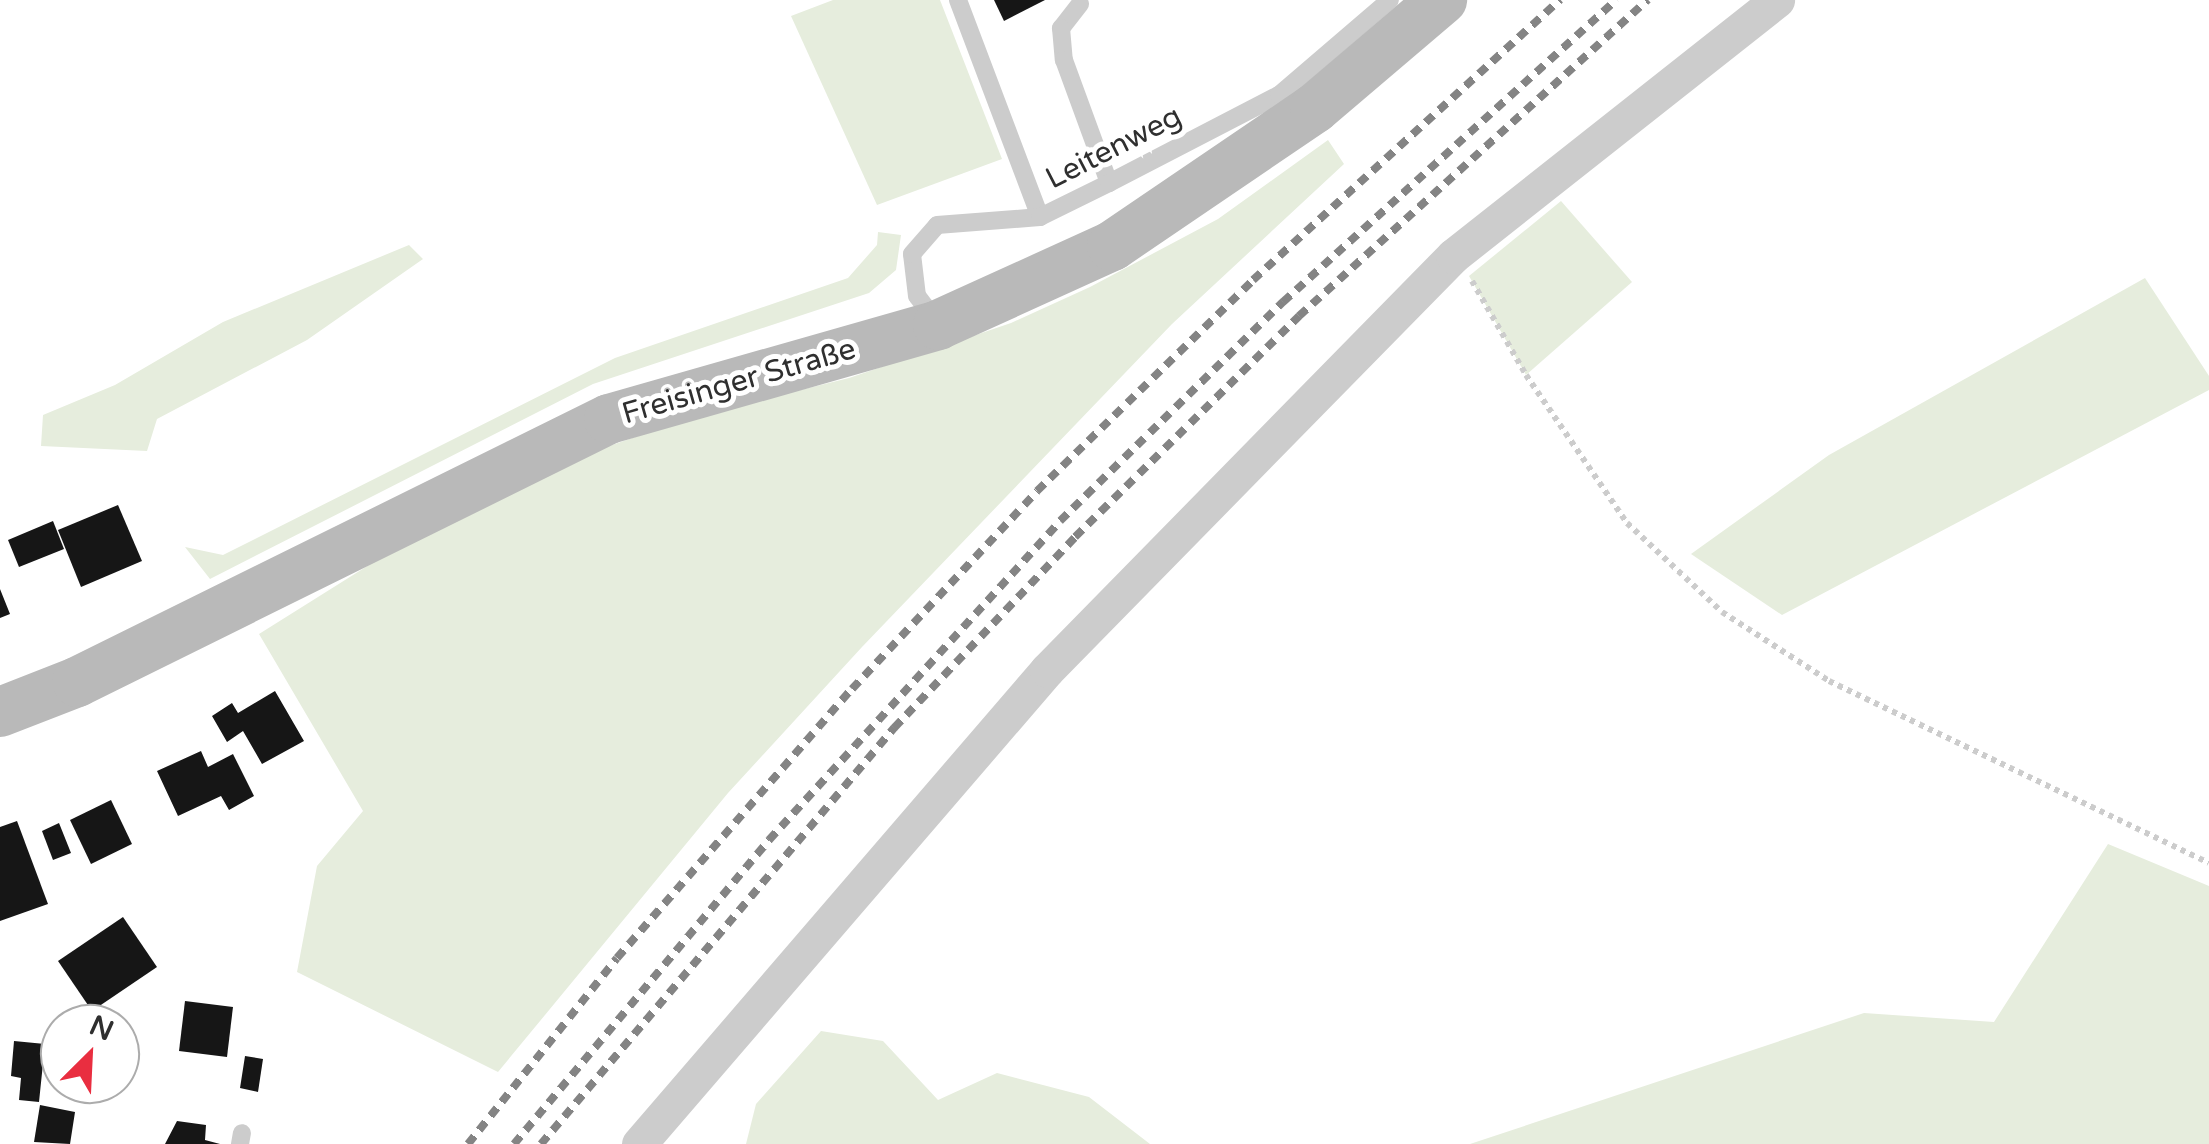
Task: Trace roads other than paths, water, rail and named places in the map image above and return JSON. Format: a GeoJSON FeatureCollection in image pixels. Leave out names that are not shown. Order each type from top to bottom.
{"type":"FeatureCollection","features":[{"type":"Feature","properties":{"kind":"main road","name":"Freisinger Straße"},"geometry":{"type":"LineString","coordinates":[[0,712],[77,682],[610,420],[938,325],[1112,246],[1315,108],[1442,0]]}},
{"type":"Feature","properties":{"kind":"street"},"geometry":{"type":"LineString","coordinates":[[639,1144],[1047,670],[1453,256],[1777,0]]}},
{"type":"Feature","properties":{"kind":"lane"},"geometry":{"type":"LineString","coordinates":[[958,0],[1040,217]]}},
{"type":"Feature","properties":{"kind":"lane","name":"Leitenweg"},"geometry":{"type":"LineString","coordinates":[[938,325],[917,296],[912,254],[937,225],[1040,217],[1279,95],[1390,0]]}},
{"type":"Feature","properties":{"kind":"lane"},"geometry":{"type":"LineString","coordinates":[[1080,4],[1061,28],[1064,60],[1109,182]]}},
{"type":"Feature","properties":{"kind":"railway"},"geometry":{"type":"LineString","coordinates":[[468,1144],[617,958],[852,689],[1037,491],[1253,280],[1560,0]]}},
{"type":"Feature","properties":{"kind":"railway"},"geometry":{"type":"LineString","coordinates":[[514,1144],[769,840],[1060,521],[1283,302],[1616,0]]}},
{"type":"Feature","properties":{"kind":"railway"},"geometry":{"type":"LineString","coordinates":[[541,1144],[894,728],[1075,537],[1299,316],[1648,0]]}}]}
